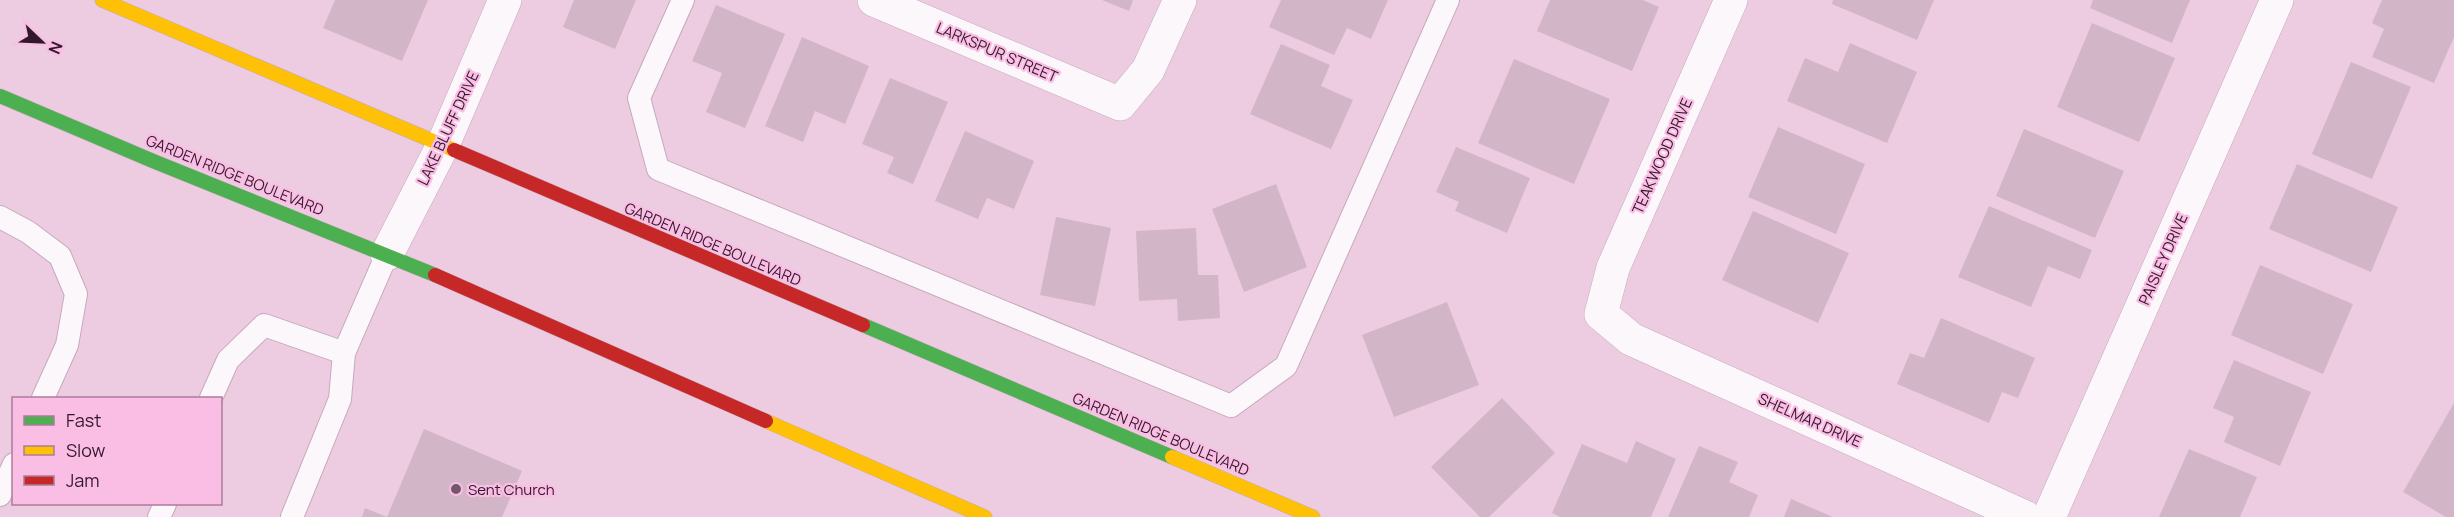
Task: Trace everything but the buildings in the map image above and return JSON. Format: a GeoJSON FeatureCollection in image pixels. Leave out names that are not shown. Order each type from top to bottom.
{"type":"FeatureCollection","features":[{"type":"Feature","properties":{"kind":"main road","name":"GARDEN RIDGE BOULEVARD"},"geometry":{"type":"LineString","coordinates":[[102,0],[1313,517]]}},
{"type":"Feature","properties":{"kind":"main road","name":"GARDEN RIDGE BOULEVARD"},"geometry":{"type":"LineString","coordinates":[[0,96],[153,161],[387,254],[985,517]]}},
{"type":"Feature","properties":{"kind":"street","name":"LAKE BLUFF DRIVE"},"geometry":{"type":"LineString","coordinates":[[387,254],[442,147],[505,0]]}},
{"type":"Feature","properties":{"kind":"street","name":"LARKSPUR STREET"},"geometry":{"type":"LineString","coordinates":[[874,0],[1120,104],[1148,70],[1180,0]]}},
{"type":"Feature","properties":{"kind":"street","name":"TEAKWOOD DRIVE"},"geometry":{"type":"LineString","coordinates":[[1601,314],[1613,268],[1731,0]]}},
{"type":"Feature","properties":{"kind":"street","name":"PAISLEY DRIVE"},"geometry":{"type":"LineString","coordinates":[[2049,517],[2277,0]]}},
{"type":"Feature","properties":{"kind":"street","name":"SHELMAR DRIVE"},"geometry":{"type":"LineString","coordinates":[[1601,314],[1631,339],[2025,517]]}},
{"type":"Feature","properties":{"kind":"lane"},"geometry":{"type":"LineString","coordinates":[[683,0],[639,98],[658,169],[1231,406],[1286,366],[1448,0]]}},
{"type":"Feature","properties":{"kind":"lane"},"geometry":{"type":"LineString","coordinates":[[0,217],[28,232],[60,256],[76,294],[67,345],[44,397]]}},
{"type":"Feature","properties":{"kind":"lane"},"geometry":{"type":"LineString","coordinates":[[292,517],[339,399],[344,353],[387,254]]}},
{"type":"Feature","properties":{"kind":"lane"},"geometry":{"type":"LineString","coordinates":[[212,397],[228,360],[264,325],[344,353]]}},
{"type":"Feature","properties":{"kind":"lane"},"geometry":{"type":"LineString","coordinates":[[0,495],[12,468]]}},
{"type":"Feature","properties":{"kind":"traffic: fast"},"geometry":{"type":"LineString","coordinates":[[0,96],[153,161],[435,275]]}},
{"type":"Feature","properties":{"kind":"traffic: fast"},"geometry":{"type":"LineString","coordinates":[[863,325],[1172,457]]}},
{"type":"Feature","properties":{"kind":"traffic: slow"},"geometry":{"type":"LineString","coordinates":[[102,0],[454,150]]}},
{"type":"Feature","properties":{"kind":"traffic: slow"},"geometry":{"type":"LineString","coordinates":[[766,421],[985,517]]}},
{"type":"Feature","properties":{"kind":"traffic: slow"},"geometry":{"type":"LineString","coordinates":[[1172,457],[1313,517]]}},
{"type":"Feature","properties":{"kind":"traffic: jam"},"geometry":{"type":"LineString","coordinates":[[454,150],[863,325]]}},
{"type":"Feature","properties":{"kind":"traffic: jam"},"geometry":{"type":"LineString","coordinates":[[435,275],[766,421]]}},
{"type":"Feature","properties":{"kind":"place","name":"Sent Church"},"geometry":{"type":"Point","coordinates":[456,489]}}]}
